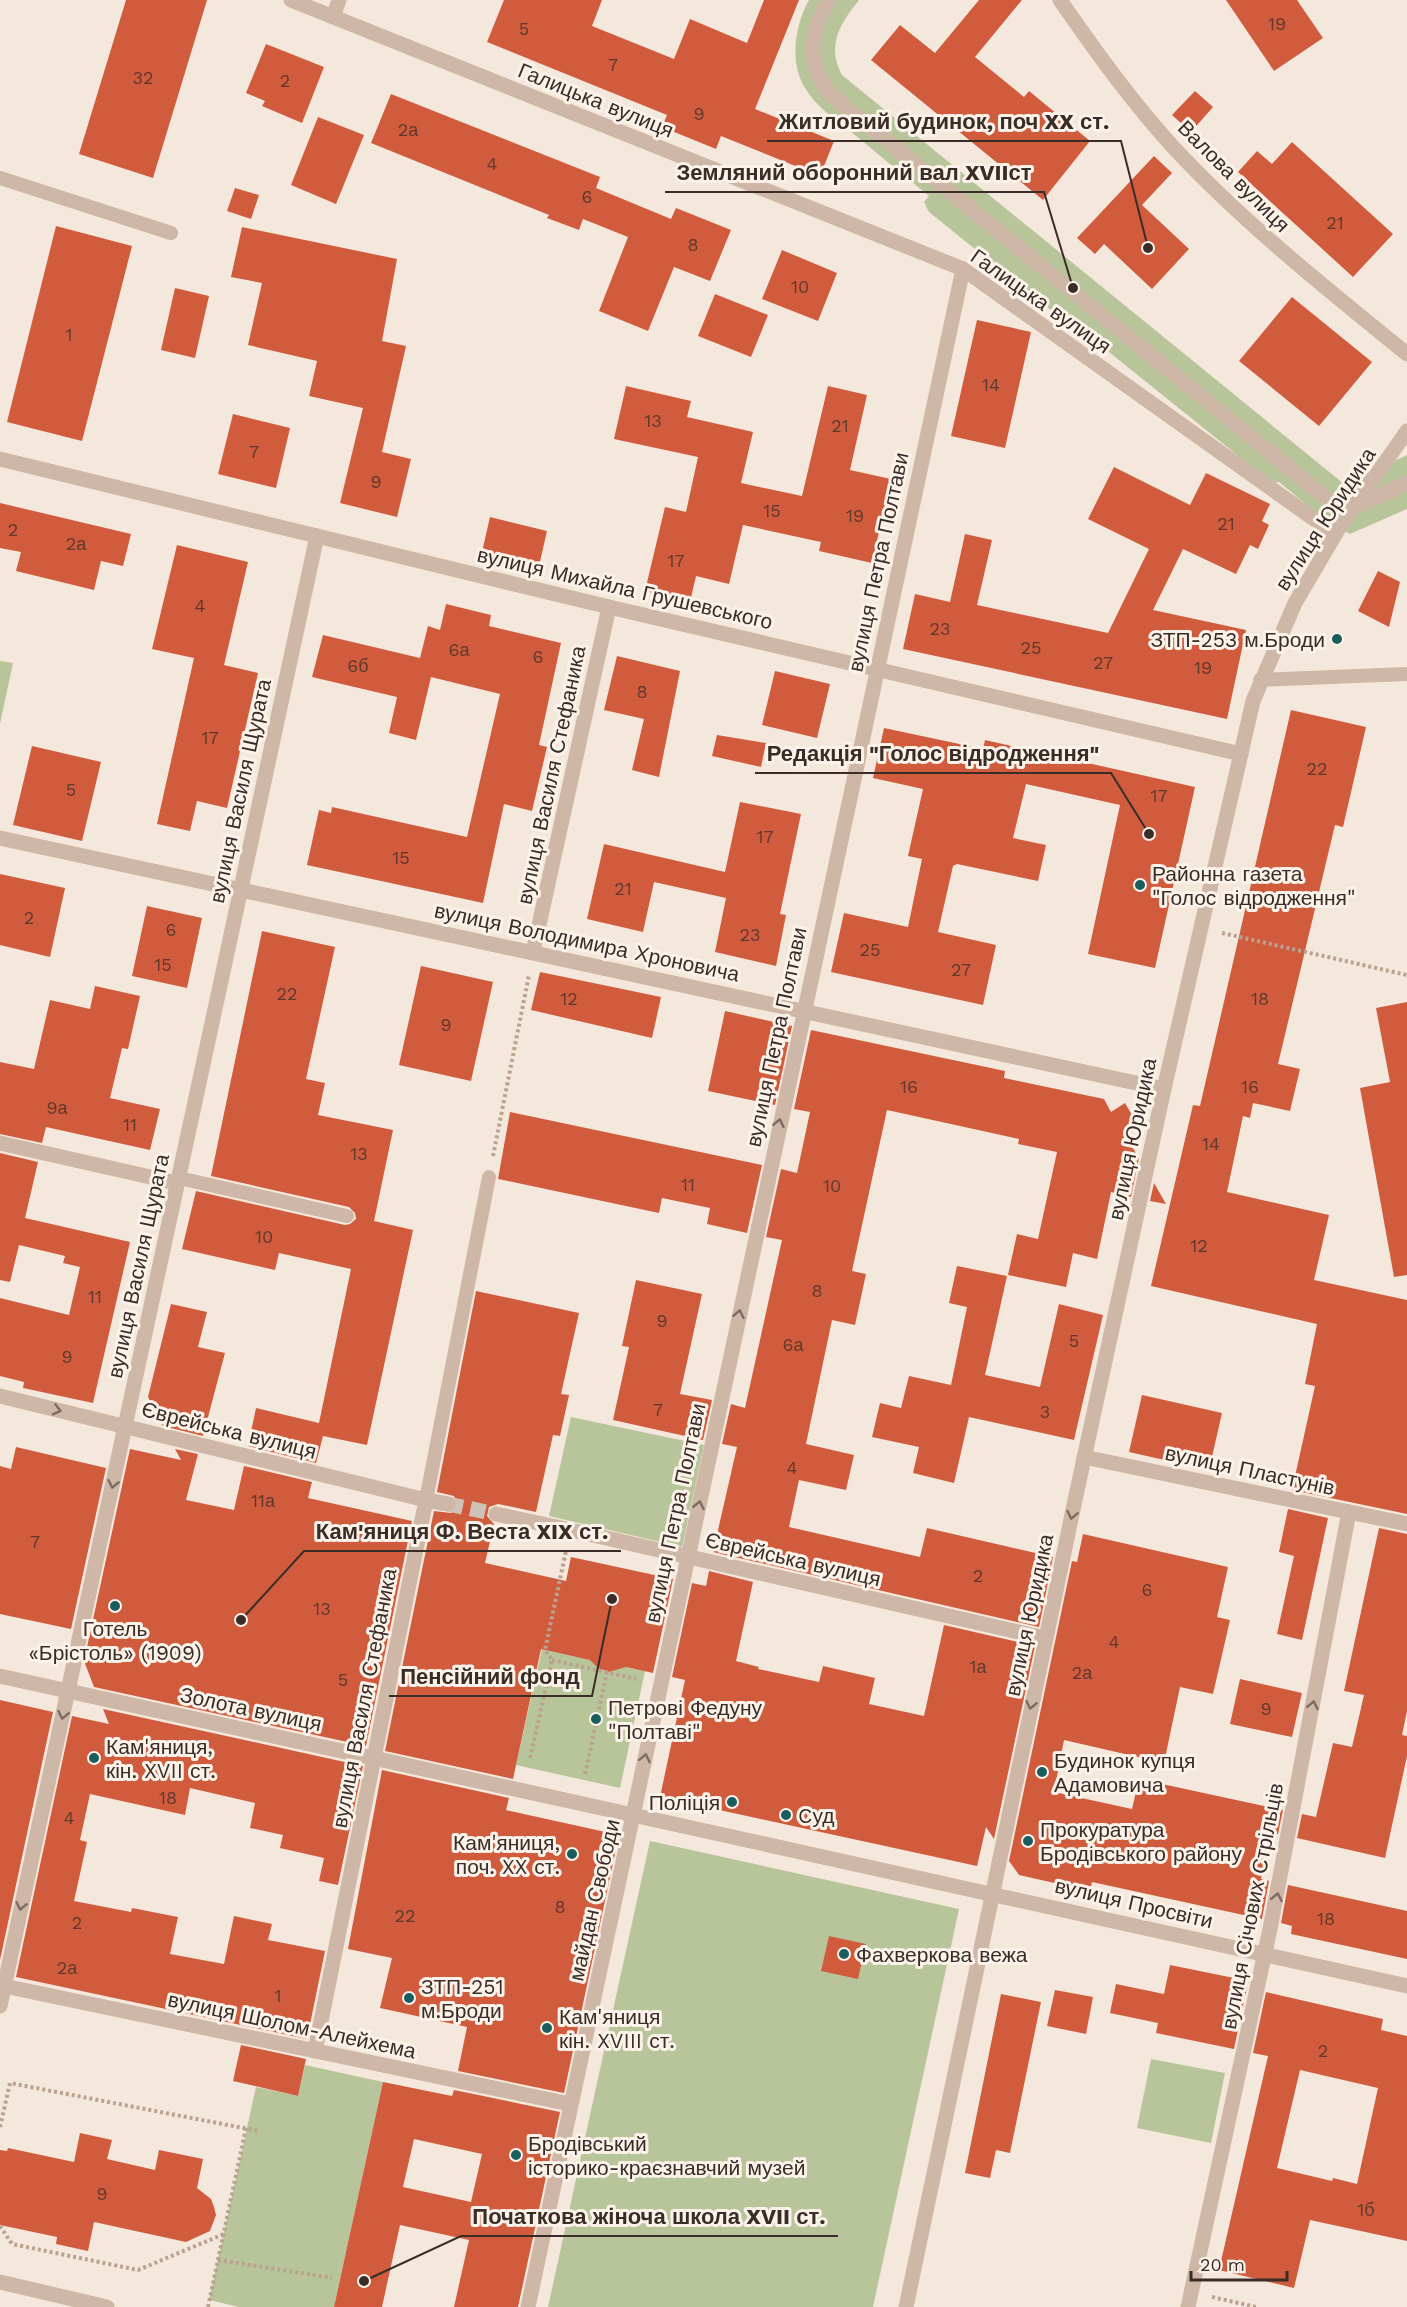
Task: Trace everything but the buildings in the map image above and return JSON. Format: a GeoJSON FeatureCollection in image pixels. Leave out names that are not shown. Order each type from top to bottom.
{"type":"FeatureCollection","features":[{"type":"Feature","properties":{"kind":"street","name":"Галицька вулиця"},"geometry":{"type":"LineString","coordinates":[[291,0],[963,269],[1335,534]]}},
{"type":"Feature","properties":{"kind":"street"},"geometry":{"type":"LineString","coordinates":[[333,17],[339,0]]}},
{"type":"Feature","properties":{"kind":"street"},"geometry":{"type":"LineString","coordinates":[[829,0],[816,24],[813,45],[816,73],[831,95],[1352,512],[1407,483]]}},
{"type":"Feature","properties":{"kind":"street","name":"Валова вулиця"},"geometry":{"type":"LineString","coordinates":[[1060,0],[1106,68],[1174,148],[1280,251],[1407,354]]}},
{"type":"Feature","properties":{"kind":"street","name":"вулиця Петра Полтави"},"geometry":{"type":"LineString","coordinates":[[633,1815],[803,1009],[963,269]]}},
{"type":"Feature","properties":{"kind":"street","name":"вулиця Юридика"},"geometry":{"type":"LineString","coordinates":[[992,1893],[1164,1089],[1260,680],[1295,603],[1335,534],[1407,432]]}},
{"type":"Feature","properties":{"kind":"street","name":"вулиця Михайла Грушевського"},"geometry":{"type":"LineString","coordinates":[[0,459],[609,607],[1241,754]]}},
{"type":"Feature","properties":{"kind":"street","name":"вулиця Василя Щурата"},"geometry":{"type":"LineString","coordinates":[[0,2006],[4,1986],[5,1957],[68,1691],[317,536]]}},
{"type":"Feature","properties":{"kind":"street","name":"вулиця Василя Стефаника"},"geometry":{"type":"LineString","coordinates":[[533,952],[609,607]]}},
{"type":"Feature","properties":{"kind":"street","name":"вулиця Володимира Хроновича"},"geometry":{"type":"LineString","coordinates":[[0,838],[803,1009],[1164,1089]]}},
{"type":"Feature","properties":{"kind":"street"},"geometry":{"type":"LineString","coordinates":[[0,1143],[178,1180]]}},
{"type":"Feature","properties":{"kind":"street","name":"Єврейська вулиця"},"geometry":{"type":"LineString","coordinates":[[0,1396],[448,1504]]}},
{"type":"Feature","properties":{"kind":"street","name":"вулиця Пластунів"},"geometry":{"type":"LineString","coordinates":[[1084,1457],[1407,1524]]}},
{"type":"Feature","properties":{"kind":"street","name":"вулиця Василя Стефаника"},"geometry":{"type":"LineString","coordinates":[[315,2051],[426,1500]]}},
{"type":"Feature","properties":{"kind":"street","name":"вулиця Січових Стрільців"},"geometry":{"type":"LineString","coordinates":[[1190,2300],[1265,1954],[1349,1512]]}},
{"type":"Feature","properties":{"kind":"street","name":"Єврейська вулиця"},"geometry":{"type":"LineString","coordinates":[[496,1514],[1045,1638]]}},
{"type":"Feature","properties":{"kind":"street","name":"Золота вулиця"},"geometry":{"type":"LineString","coordinates":[[0,1676],[633,1815]]}},
{"type":"Feature","properties":{"kind":"street","name":"майдан Свободи"},"geometry":{"type":"LineString","coordinates":[[528,2307],[633,1815],[992,1893]]}},
{"type":"Feature","properties":{"kind":"street"},"geometry":{"type":"LineString","coordinates":[[906,2307],[992,1893]]}},
{"type":"Feature","properties":{"kind":"street","name":"вулиця Просвіти"},"geometry":{"type":"LineString","coordinates":[[992,1893],[1407,1986]]}},
{"type":"Feature","properties":{"kind":"street","name":"вулиця Шолом-Алейхема"},"geometry":{"type":"LineString","coordinates":[[4,1986],[570,2104]]}},
{"type":"Feature","properties":{"kind":"street"},"geometry":{"type":"LineString","coordinates":[[0,2282],[107,2307]]}},
{"type":"Feature","properties":{"kind":"lane"},"geometry":{"type":"LineString","coordinates":[[0,178],[171,233]]}},
{"type":"Feature","properties":{"kind":"lane"},"geometry":{"type":"LineString","coordinates":[[1260,680],[1407,674]]}},
{"type":"Feature","properties":{"kind":"lane","name":"вулиця Василя Стефаника"},"geometry":{"type":"LineString","coordinates":[[426,1500],[489,1177]]}},
{"type":"Feature","properties":{"kind":"lane"},"geometry":{"type":"LineString","coordinates":[[178,1180],[346,1216]]}},
{"type":"Feature","properties":{"kind":"path"},"geometry":{"type":"LineString","coordinates":[[1201,928],[1407,975]]}},
{"type":"Feature","properties":{"kind":"path"},"geometry":{"type":"LineString","coordinates":[[489,1177],[533,952]]}},
{"type":"Feature","properties":{"kind":"path"},"geometry":{"type":"LineString","coordinates":[[571,1530],[545,1650],[552,1660],[636,1679]]}},
{"type":"Feature","properties":{"kind":"path"},"geometry":{"type":"LineString","coordinates":[[530,1758],[552,1660]]}},
{"type":"Feature","properties":{"kind":"path"},"geometry":{"type":"LineString","coordinates":[[585,1774],[607,1672]]}},
{"type":"Feature","properties":{"kind":"path"},"geometry":{"type":"LineString","coordinates":[[0,2127],[10,2083],[259,2131]]}},
{"type":"Feature","properties":{"kind":"path"},"geometry":{"type":"LineString","coordinates":[[208,2307],[246,2128]]}},
{"type":"Feature","properties":{"kind":"path"},"geometry":{"type":"LineString","coordinates":[[0,2226],[12,2244],[138,2270],[224,2234]]}},
{"type":"Feature","properties":{"kind":"path"},"geometry":{"type":"LineString","coordinates":[[218,2260],[332,2278]]}},
{"type":"Feature","properties":{"kind":"path"},"geometry":{"type":"LineString","coordinates":[[1190,2300],[1256,2307]]}},
{"type":"Feature","properties":{"kind":"green space"},"geometry":{"type":"Polygon","coordinates":[[[809,0],[859,0],[837,35],[835,54],[842,75],[1344,484],[1407,455],[1407,509],[1350,534],[1325,520],[1279,482],[1272,483],[1104,348],[1099,349],[929,212],[924,202],[929,196],[828,114],[805,88],[797,67],[796,44],[800,21],[809,0]]]}},
{"type":"Feature","properties":{"kind":"green space"},"geometry":{"type":"Polygon","coordinates":[[[0,661],[13,663],[0,724],[0,661]]]}},
{"type":"Feature","properties":{"kind":"green space"},"geometry":{"type":"Polygon","coordinates":[[[571,1417],[704,1445],[682,1547],[549,1516],[571,1417]]]}},
{"type":"Feature","properties":{"kind":"green space"},"geometry":{"type":"Polygon","coordinates":[[[542,1649],[591,1660],[598,1668],[609,1672],[625,1667],[645,1671],[620,1788],[516,1765],[542,1649]]]}},
{"type":"Feature","properties":{"kind":"green space"},"geometry":{"type":"Polygon","coordinates":[[[650,1841],[959,1909],[873,2307],[548,2307],[650,1841]]]}},
{"type":"Feature","properties":{"kind":"green space"},"geometry":{"type":"Polygon","coordinates":[[[1151,2059],[1225,2073],[1211,2143],[1137,2128],[1151,2059]]]}},
{"type":"Feature","properties":{"kind":"green space"},"geometry":{"type":"Polygon","coordinates":[[[305,2065],[383,2082],[334,2307],[239,2307],[209,2300],[256,2087],[298,2096],[305,2065]]]}},
{"type":"Feature","properties":{"kind":"tunnel"},"geometry":{"type":"LineString","coordinates":[[448,1504],[496,1514]]}},
{"type":"Feature","properties":{"kind":"place","name":"Житловий будинок, поч XX ст."},"geometry":{"type":"Point","coordinates":[1148,248]}},
{"type":"Feature","properties":{"kind":"place","name":"Земляний оборонний вал XVIIст"},"geometry":{"type":"Point","coordinates":[1073,288]}},
{"type":"Feature","properties":{"kind":"place","name":"ЗТП-253 м.Броди"},"geometry":{"type":"Point","coordinates":[1337,639]}},
{"type":"Feature","properties":{"kind":"place","name":"Редакція \"Голос відродження\""},"geometry":{"type":"Point","coordinates":[1149,834]}},
{"type":"Feature","properties":{"kind":"place","name":"Районна газета \"Голос відродження\""},"geometry":{"type":"Point","coordinates":[1140,885]}},
{"type":"Feature","properties":{"kind":"place","name":"Пенсійний фонд"},"geometry":{"type":"Point","coordinates":[612,1599]}},
{"type":"Feature","properties":{"kind":"place","name":"Готель «Брістоль» (1909)"},"geometry":{"type":"Point","coordinates":[115,1606]}},
{"type":"Feature","properties":{"kind":"place","name":"Кам'яниця Ф. Веста XIX ст."},"geometry":{"type":"Point","coordinates":[241,1620]}},
{"type":"Feature","properties":{"kind":"place","name":"Петрові Федуну \"Полтаві\""},"geometry":{"type":"Point","coordinates":[596,1719]}},
{"type":"Feature","properties":{"kind":"place","name":"Кам'яниця, кін. XVII ст."},"geometry":{"type":"Point","coordinates":[94,1758]}},
{"type":"Feature","properties":{"kind":"place","name":"Будинок купця Адамовича"},"geometry":{"type":"Point","coordinates":[1042,1772]}},
{"type":"Feature","properties":{"kind":"place","name":"Поліція"},"geometry":{"type":"Point","coordinates":[732,1802]}},
{"type":"Feature","properties":{"kind":"place","name":"Cуд"},"geometry":{"type":"Point","coordinates":[786,1815]}},
{"type":"Feature","properties":{"kind":"place","name":"Прокуратура Бродівського району"},"geometry":{"type":"Point","coordinates":[1028,1841]}},
{"type":"Feature","properties":{"kind":"place","name":"Кам'яниця, поч. XX ст."},"geometry":{"type":"Point","coordinates":[572,1854]}},
{"type":"Feature","properties":{"kind":"place","name":"Фахверкова вежа"},"geometry":{"type":"Point","coordinates":[844,1954]}},
{"type":"Feature","properties":{"kind":"place","name":"ЗТП-251 м.Броди"},"geometry":{"type":"Point","coordinates":[409,1998]}},
{"type":"Feature","properties":{"kind":"place","name":"Кам'яниця кін. XVIII ст."},"geometry":{"type":"Point","coordinates":[547,2028]}},
{"type":"Feature","properties":{"kind":"place","name":"Бродівський історико-краєзнавчий музей"},"geometry":{"type":"Point","coordinates":[516,2155]}},
{"type":"Feature","properties":{"kind":"place","name":"Початкова жіноча школа XVII ст."},"geometry":{"type":"Point","coordinates":[364,2281]}}]}
